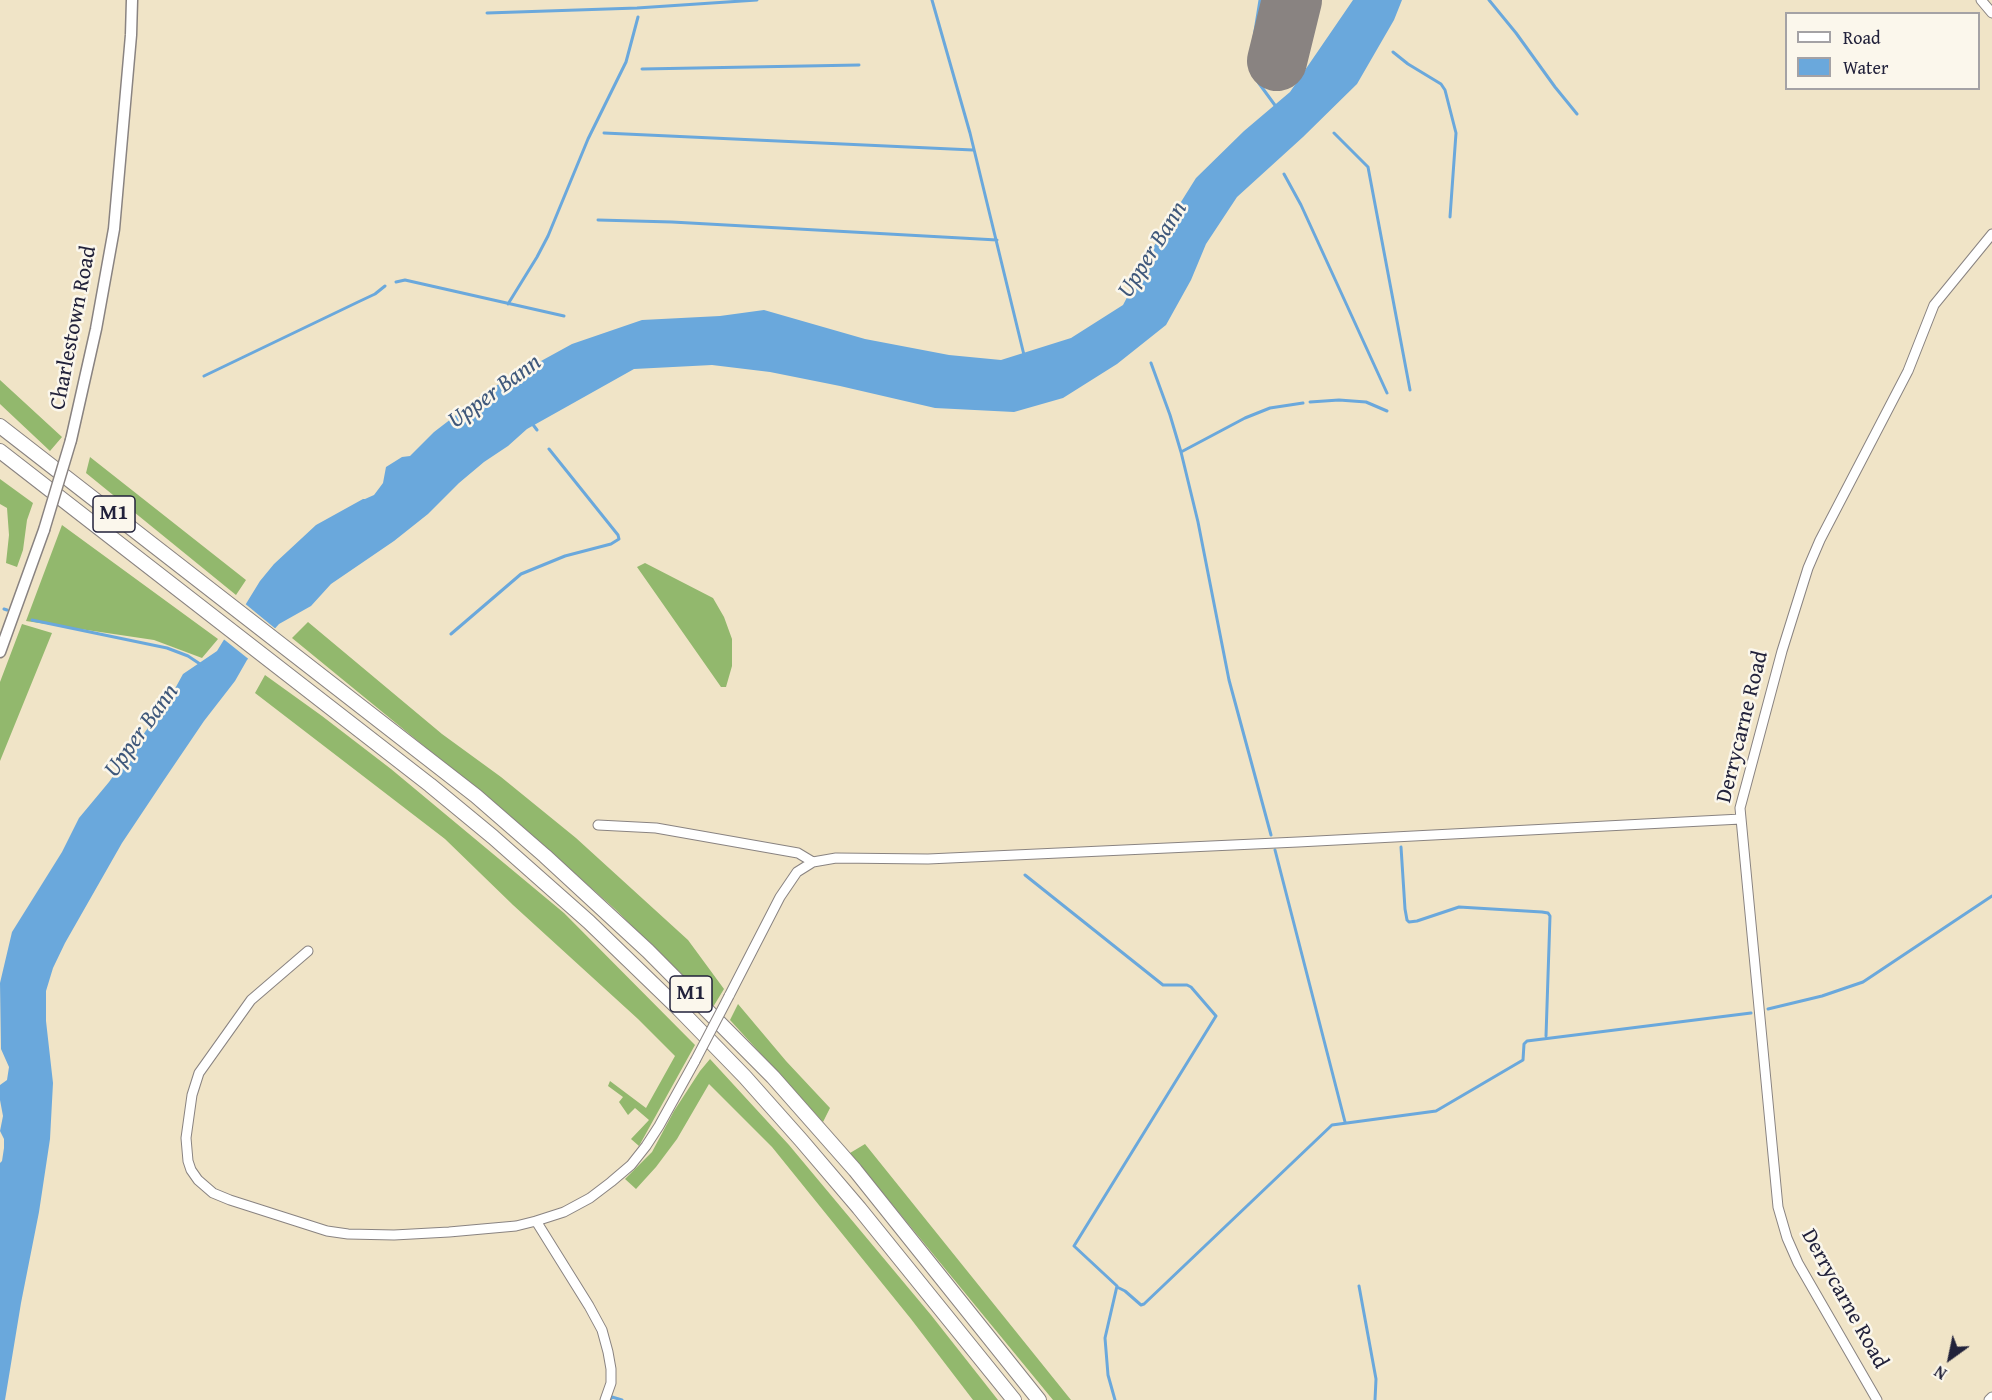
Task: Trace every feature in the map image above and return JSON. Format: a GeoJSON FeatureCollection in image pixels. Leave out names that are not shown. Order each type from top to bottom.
{"type":"FeatureCollection","features":[{"type":"Feature","properties":{"kind":"highway","name":"M1"},"geometry":{"type":"LineString","coordinates":[[0,426],[476,796],[648,951],[772,1077],[855,1170],[1039,1400]]}},
{"type":"Feature","properties":{"kind":"highway","name":"M1"},"geometry":{"type":"LineString","coordinates":[[0,451],[493,837],[589,922],[745,1077],[866,1216],[1014,1400]]}},
{"type":"Feature","properties":{"kind":"main road","name":"Charlestown Road"},"geometry":{"type":"LineString","coordinates":[[0,652],[44,530],[71,440],[96,329],[114,229],[132,0]]}},
{"type":"Feature","properties":{"kind":"street"},"geometry":{"type":"LineString","coordinates":[[1981,0],[1992,13]]}},
{"type":"Feature","properties":{"kind":"street","name":"Derrycarne Road"},"geometry":{"type":"LineString","coordinates":[[1878,1400],[1798,1263],[1787,1238],[1778,1207],[1741,819],[1742,794],[1785,640],[1808,568],[1820,540],[1908,370],[1934,304],[1992,234]]}},
{"type":"Feature","properties":{"kind":"street"},"geometry":{"type":"LineString","coordinates":[[308,951],[251,999],[200,1072],[192,1095],[186,1138],[188,1161],[198,1180],[213,1193],[230,1200],[327,1231],[394,1235],[516,1226],[564,1212],[590,1198],[631,1165],[659,1126],[780,897],[797,872],[813,862],[836,858],[928,859],[1741,819]]}},
{"type":"Feature","properties":{"kind":"street"},"geometry":{"type":"LineString","coordinates":[[598,825],[656,828],[798,853],[813,862]]}},
{"type":"Feature","properties":{"kind":"street"},"geometry":{"type":"LineString","coordinates":[[536,1221],[602,1330],[611,1369],[611,1383],[605,1400]]}},
{"type":"Feature","properties":{"kind":"green space"},"geometry":{"type":"Polygon","coordinates":[[[0,380],[62,437],[50,451],[0,404],[0,380]]]}},
{"type":"Feature","properties":{"kind":"green space"},"geometry":{"type":"Polygon","coordinates":[[[90,457],[246,580],[236,595],[86,473],[90,457]]]}},
{"type":"Feature","properties":{"kind":"green space"},"geometry":{"type":"Polygon","coordinates":[[[0,479],[33,503],[17,567],[6,563],[9,535],[7,508],[0,504],[0,479]]]}},
{"type":"Feature","properties":{"kind":"green space"},"geometry":{"type":"Polygon","coordinates":[[[62,525],[218,639],[202,658],[154,640],[26,621],[62,525]]]}},
{"type":"Feature","properties":{"kind":"green space"},"geometry":{"type":"Polygon","coordinates":[[[645,563],[713,598],[724,617],[732,639],[732,666],[726,687],[721,687],[637,567],[645,563]]]}},
{"type":"Feature","properties":{"kind":"green space"},"geometry":{"type":"Polygon","coordinates":[[[308,622],[442,734],[501,777],[576,838],[688,940],[724,989],[713,1007],[616,910],[518,823],[292,638],[308,622]]]}},
{"type":"Feature","properties":{"kind":"green space"},"geometry":{"type":"Polygon","coordinates":[[[22,624],[52,633],[0,761],[0,682],[22,624]]]}},
{"type":"Feature","properties":{"kind":"green space"},"geometry":{"type":"Polygon","coordinates":[[[265,675],[391,769],[564,913],[695,1045],[639,1146],[631,1139],[649,1120],[635,1108],[628,1115],[619,1102],[623,1097],[608,1086],[610,1081],[646,1108],[675,1056],[445,839],[255,693],[265,675]]]}},
{"type":"Feature","properties":{"kind":"green space"},"geometry":{"type":"Polygon","coordinates":[[[738,1004],[786,1061],[830,1108],[823,1122],[730,1020],[738,1004]]]}},
{"type":"Feature","properties":{"kind":"green space"},"geometry":{"type":"Polygon","coordinates":[[[710,1059],[789,1145],[931,1315],[998,1400],[973,1400],[911,1319],[772,1147],[709,1084],[677,1139],[656,1167],[636,1189],[625,1179],[652,1152],[674,1111],[710,1059]]]}},
{"type":"Feature","properties":{"kind":"green space"},"geometry":{"type":"Polygon","coordinates":[[[865,1144],[1071,1400],[1053,1400],[850,1153],[865,1144]]]}},
{"type":"Feature","properties":{"kind":"water","name":"Upper Bann"},"geometry":{"type":"Polygon","coordinates":[[[1353,0],[1402,0],[1394,20],[1357,84],[1237,197],[1206,244],[1191,280],[1166,325],[1117,364],[1063,398],[1014,412],[935,408],[770,372],[712,365],[634,369],[527,429],[459,483],[428,514],[394,541],[331,584],[311,606],[279,624],[247,660],[235,681],[204,721],[122,843],[53,968],[46,991],[46,1021],[53,1083],[50,1139],[5,1400],[0,1400],[0,1163],[4,1139],[0,1131],[3,1116],[0,1085],[7,1080],[9,1067],[1,1049],[0,983],[12,932],[62,852],[79,818],[109,782],[171,696],[183,674],[217,651],[260,581],[274,564],[316,525],[374,495],[383,483],[386,467],[402,457],[410,456],[434,432],[490,389],[572,344],[642,320],[720,316],[764,310],[865,339],[949,355],[1001,360],[1071,338],[1123,305],[1159,237],[1196,178],[1244,131],[1290,92],[1353,0]]]}},
{"type":"Feature","properties":{"kind":"pier"},"geometry":{"type":"Polygon","coordinates":[[[243,602],[277,630],[251,661],[221,637],[243,602]]]}},
{"type":"Feature","properties":{"kind":"waterway"},"geometry":{"type":"LineString","coordinates":[[487,13],[637,8],[757,0]]}},
{"type":"Feature","properties":{"kind":"waterway"},"geometry":{"type":"LineString","coordinates":[[932,0],[970,133],[1024,355]]}},
{"type":"Feature","properties":{"kind":"waterway"},"geometry":{"type":"LineString","coordinates":[[1260,0],[1251,56],[1258,82],[1277,108]]}},
{"type":"Feature","properties":{"kind":"waterway"},"geometry":{"type":"LineString","coordinates":[[1489,0],[1577,114]]}},
{"type":"Feature","properties":{"kind":"waterway"},"geometry":{"type":"LineString","coordinates":[[508,304],[548,236],[588,139],[626,62],[638,17]]}},
{"type":"Feature","properties":{"kind":"waterway"},"geometry":{"type":"LineString","coordinates":[[1393,52],[1441,84],[1445,90],[1456,133],[1450,217]]}},
{"type":"Feature","properties":{"kind":"waterway"},"geometry":{"type":"LineString","coordinates":[[642,69],[859,65]]}},
{"type":"Feature","properties":{"kind":"waterway"},"geometry":{"type":"LineString","coordinates":[[604,133],[973,150]]}},
{"type":"Feature","properties":{"kind":"waterway"},"geometry":{"type":"LineString","coordinates":[[1334,133],[1368,167],[1410,390]]}},
{"type":"Feature","properties":{"kind":"waterway"},"geometry":{"type":"LineString","coordinates":[[1284,174],[1301,205],[1387,393]]}},
{"type":"Feature","properties":{"kind":"waterway"},"geometry":{"type":"LineString","coordinates":[[598,220],[997,240]]}},
{"type":"Feature","properties":{"kind":"waterway"},"geometry":{"type":"LineString","coordinates":[[396,282],[405,280],[564,316]]}},
{"type":"Feature","properties":{"kind":"waterway"},"geometry":{"type":"LineString","coordinates":[[204,376],[375,294],[385,286]]}},
{"type":"Feature","properties":{"kind":"waterway"},"geometry":{"type":"LineString","coordinates":[[1151,363],[1181,452],[1198,522],[1229,680],[1271,835]]}},
{"type":"Feature","properties":{"kind":"waterway"},"geometry":{"type":"LineString","coordinates":[[1310,402],[1339,400],[1366,402],[1387,411]]}},
{"type":"Feature","properties":{"kind":"waterway"},"geometry":{"type":"LineString","coordinates":[[1181,452],[1245,418],[1270,408],[1303,403]]}},
{"type":"Feature","properties":{"kind":"waterway"},"geometry":{"type":"LineString","coordinates":[[531,422],[537,430]]}},
{"type":"Feature","properties":{"kind":"waterway"},"geometry":{"type":"LineString","coordinates":[[451,634],[521,574],[565,556],[611,544],[619,539],[549,449]]}},
{"type":"Feature","properties":{"kind":"waterway"},"geometry":{"type":"LineString","coordinates":[[32,620],[167,648],[188,656],[203,666]]}},
{"type":"Feature","properties":{"kind":"waterway"},"geometry":{"type":"LineString","coordinates":[[1401,847],[1405,909],[1409,922],[1459,907],[1548,913],[1550,916],[1546,1036]]}},
{"type":"Feature","properties":{"kind":"waterway"},"geometry":{"type":"LineString","coordinates":[[1275,850],[1345,1122]]}},
{"type":"Feature","properties":{"kind":"waterway"},"geometry":{"type":"LineString","coordinates":[[1025,875],[1163,985],[1191,987],[1216,1016],[1074,1246],[1117,1286],[1105,1338],[1108,1375],[1115,1400]]}},
{"type":"Feature","properties":{"kind":"waterway"},"geometry":{"type":"LineString","coordinates":[[1768,1009],[1822,996],[1863,982],[1992,896]]}},
{"type":"Feature","properties":{"kind":"waterway"},"geometry":{"type":"LineString","coordinates":[[1117,1287],[1141,1305],[1144,1304],[1332,1125],[1436,1111],[1523,1060],[1524,1044],[1527,1041],[1751,1013]]}},
{"type":"Feature","properties":{"kind":"waterway"},"geometry":{"type":"LineString","coordinates":[[1359,1286],[1376,1379],[1375,1400]]}},
{"type":"Feature","properties":{"kind":"waterway"},"geometry":{"type":"LineString","coordinates":[[610,1400],[612,1397],[622,1400]]}},
{"type":"Feature","properties":{"kind":"runway"},"geometry":{"type":"LineString","coordinates":[[1277,61],[1292,0]]}}]}
